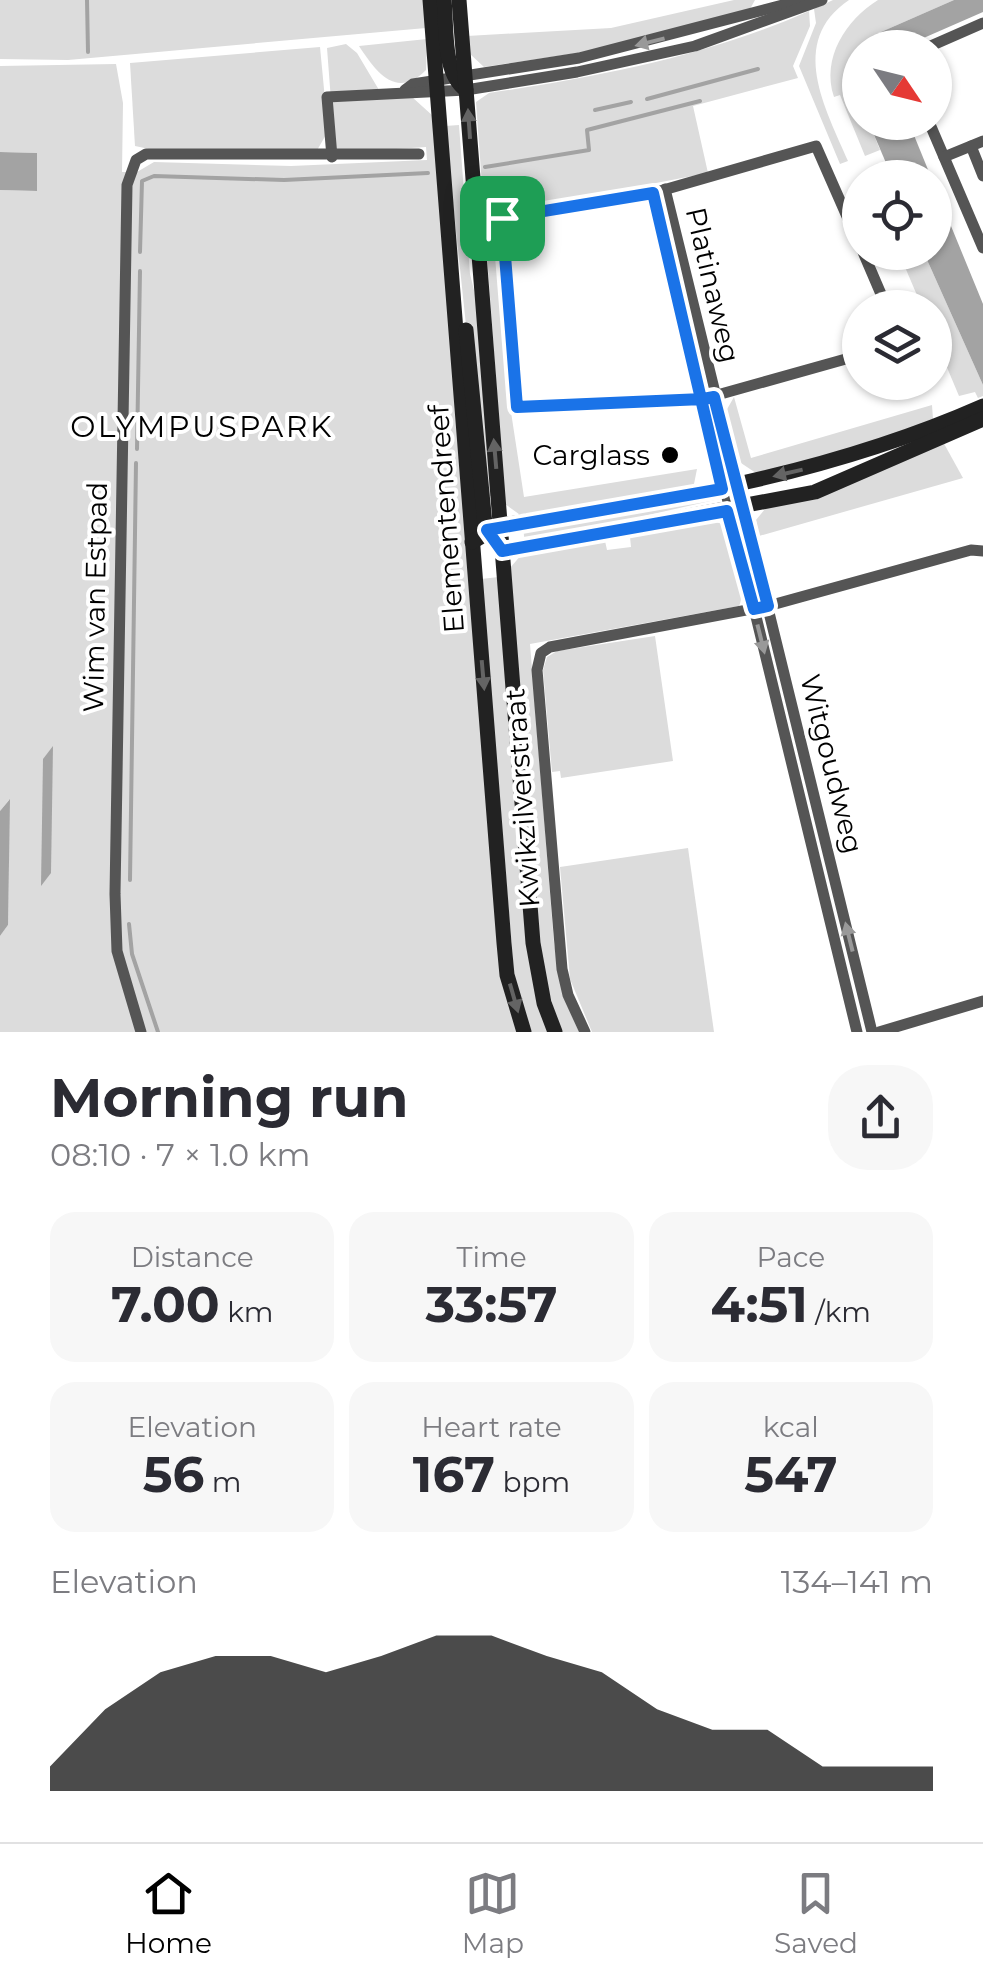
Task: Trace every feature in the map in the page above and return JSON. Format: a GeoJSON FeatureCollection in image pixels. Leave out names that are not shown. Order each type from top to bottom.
{"type":"FeatureCollection","features":[{"type":"Feature","properties":{"kind":"main road","name":"Elementendreef"},"geometry":{"type":"LineString","coordinates":[[430,0],[446,20],[447,38],[436,86],[507,975],[524,1032]]}},
{"type":"Feature","properties":{"kind":"main road","name":"Elementendreef"},"geometry":{"type":"LineString","coordinates":[[444,0],[447,38],[462,82],[494,528]]}},
{"type":"Feature","properties":{"kind":"main road","name":"Elementendreef"},"geometry":{"type":"LineString","coordinates":[[446,20],[459,0]]}},
{"type":"Feature","properties":{"kind":"main road"},"geometry":{"type":"LineString","coordinates":[[454,298],[465,322],[494,528],[502,551],[727,511],[830,488],[983,419]]}},
{"type":"Feature","properties":{"kind":"main road"},"geometry":{"type":"LineString","coordinates":[[472,542],[494,528],[730,487],[877,449],[983,406]]}},
{"type":"Feature","properties":{"kind":"main road","name":"Elementendreef"},"geometry":{"type":"LineString","coordinates":[[502,551],[534,944],[544,1003],[555,1032]]}},
{"type":"Feature","properties":{"kind":"street"},"geometry":{"type":"LineString","coordinates":[[462,82],[642,44],[771,4],[802,0]]}},
{"type":"Feature","properties":{"kind":"street"},"geometry":{"type":"LineString","coordinates":[[419,154],[332,157],[327,97],[638,59],[783,18],[822,0]]}},
{"type":"Feature","properties":{"kind":"street"},"geometry":{"type":"LineString","coordinates":[[783,18],[785,2]]}},
{"type":"Feature","properties":{"kind":"street"},"geometry":{"type":"LineString","coordinates":[[771,4],[783,18]]}},
{"type":"Feature","properties":{"kind":"street"},"geometry":{"type":"LineString","coordinates":[[952,37],[983,24]]}},
{"type":"Feature","properties":{"kind":"street"},"geometry":{"type":"LineString","coordinates":[[937,140],[983,248]]}},
{"type":"Feature","properties":{"kind":"street"},"geometry":{"type":"LineString","coordinates":[[944,157],[977,144],[983,176]]}},
{"type":"Feature","properties":{"kind":"street"},"geometry":{"type":"LineString","coordinates":[[842,204],[816,146],[659,191],[502,218],[517,407],[709,398],[842,360]]}},
{"type":"Feature","properties":{"kind":"street","name":"Wim van Estpad"},"geometry":{"type":"LineString","coordinates":[[140,1032],[117,951],[116,894],[128,184],[136,160],[160,154],[332,157]]}},
{"type":"Feature","properties":{"kind":"street","name":"Platinaweg"},"geometry":{"type":"LineString","coordinates":[[659,191],[730,487],[727,511]]}},
{"type":"Feature","properties":{"kind":"street","name":"Platinaweg"},"geometry":{"type":"LineString","coordinates":[[730,487],[745,507]]}},
{"type":"Feature","properties":{"kind":"street","name":"Witgoudweg"},"geometry":{"type":"LineString","coordinates":[[745,507],[876,1032]]}},
{"type":"Feature","properties":{"kind":"street","name":"Witgoudweg"},"geometry":{"type":"LineString","coordinates":[[727,511],[857,1032]]}},
{"type":"Feature","properties":{"kind":"street"},"geometry":{"type":"LineString","coordinates":[[754,609],[970,550],[983,551]]}},
{"type":"Feature","properties":{"kind":"street","name":"Kwikzilverstraat"},"geometry":{"type":"LineString","coordinates":[[586,1032],[568,995],[558,937],[537,670],[540,653],[550,647],[754,609]]}},
{"type":"Feature","properties":{"kind":"street"},"geometry":{"type":"LineString","coordinates":[[876,1032],[983,1002]]}},
{"type":"Feature","properties":{"kind":"shaded area"},"geometry":{"type":"Polygon","coordinates":[[[0,0],[424,0],[426,28],[68,60],[0,59],[0,0]]]}},
{"type":"Feature","properties":{"kind":"shaded area"},"geometry":{"type":"Polygon","coordinates":[[[734,0],[755,0],[750,9],[584,52],[484,67],[469,53],[467,36],[611,28],[734,0]]]}},
{"type":"Feature","properties":{"kind":"shaded area"},"geometry":{"type":"Polygon","coordinates":[[[833,0],[849,0],[830,17],[816,56],[822,98],[848,160],[840,164],[799,66],[816,23],[814,9],[833,0]]]}},
{"type":"Feature","properties":{"kind":"shaded area"},"geometry":{"type":"Polygon","coordinates":[[[878,0],[954,0],[886,30],[846,30],[878,0]]]}},
{"type":"Feature","properties":{"kind":"shaded area"},"geometry":{"type":"Polygon","coordinates":[[[954,0],[983,0],[983,12],[942,30],[886,30],[954,0]]]}},
{"type":"Feature","properties":{"kind":"shaded area"},"geometry":{"type":"Polygon","coordinates":[[[809,11],[810,26],[793,66],[798,78],[693,106],[708,173],[495,214],[511,412],[524,497],[697,469],[693,489],[523,517],[505,504],[476,102],[489,93],[692,53],[809,11]]]}},
{"type":"Feature","properties":{"kind":"shaded area"},"geometry":{"type":"Polygon","coordinates":[[[842,36],[842,100],[840,95],[834,97],[831,82],[842,36]]]}},
{"type":"Feature","properties":{"kind":"shaded area"},"geometry":{"type":"Polygon","coordinates":[[[427,39],[426,70],[405,83],[380,73],[359,46],[427,39]]]}},
{"type":"Feature","properties":{"kind":"shaded area"},"geometry":{"type":"Polygon","coordinates":[[[346,44],[357,53],[382,95],[412,97],[433,116],[519,1032],[0,1032],[0,936],[8,925],[9,800],[0,811],[0,190],[37,191],[37,153],[0,152],[0,66],[116,64],[123,103],[122,172],[137,172],[154,162],[291,166],[427,160],[426,147],[335,153],[327,48],[346,44]]]}},
{"type":"Feature","properties":{"kind":"shaded area"},"geometry":{"type":"Polygon","coordinates":[[[320,47],[328,131],[315,154],[154,150],[135,146],[130,63],[320,47]]]}},
{"type":"Feature","properties":{"kind":"shaded area"},"geometry":{"type":"Polygon","coordinates":[[[459,125],[493,496],[484,496],[445,126],[459,125]]]}},
{"type":"Feature","properties":{"kind":"shaded area"},"geometry":{"type":"Polygon","coordinates":[[[858,140],[876,140],[880,150],[865,156],[858,140]]]}},
{"type":"Feature","properties":{"kind":"shaded area"},"geometry":{"type":"Polygon","coordinates":[[[876,140],[916,140],[924,160],[885,160],[876,140]]]}},
{"type":"Feature","properties":{"kind":"shaded area"},"geometry":{"type":"Polygon","coordinates":[[[0,152],[37,153],[37,191],[0,190],[0,152]]]}},
{"type":"Feature","properties":{"kind":"shaded area"},"geometry":{"type":"Polygon","coordinates":[[[952,228],[983,304],[983,385],[952,316],[952,290],[941,290],[932,270],[952,270],[952,228]]]}},
{"type":"Feature","properties":{"kind":"shaded area"},"geometry":{"type":"Polygon","coordinates":[[[906,270],[932,270],[941,290],[915,290],[906,270]]]}},
{"type":"Feature","properties":{"kind":"shaded area"},"geometry":{"type":"Polygon","coordinates":[[[952,316],[983,385],[983,396],[978,398],[975,392],[959,396],[952,379],[952,316]]]}},
{"type":"Feature","properties":{"kind":"shaded area"},"geometry":{"type":"Polygon","coordinates":[[[734,397],[751,458],[932,405],[933,419],[905,436],[756,473],[738,461],[726,411],[734,397]]]}},
{"type":"Feature","properties":{"kind":"shaded area"},"geometry":{"type":"Polygon","coordinates":[[[942,440],[963,478],[759,536],[756,520],[765,509],[942,440]]]}},
{"type":"Feature","properties":{"kind":"shaded area"},"geometry":{"type":"Polygon","coordinates":[[[707,497],[719,499],[525,543],[523,528],[707,497]]]}},
{"type":"Feature","properties":{"kind":"shaded area"},"geometry":{"type":"Polygon","coordinates":[[[711,521],[726,527],[733,542],[741,579],[739,606],[530,644],[554,943],[564,998],[579,1032],[561,1032],[541,967],[510,568],[522,554],[605,541],[607,550],[631,547],[630,537],[711,521]]]}},
{"type":"Feature","properties":{"kind":"shaded area"},"geometry":{"type":"Polygon","coordinates":[[[499,577],[549,1032],[531,1032],[515,984],[481,579],[499,577]]]}},
{"type":"Feature","properties":{"kind":"shaded area"},"geometry":{"type":"Polygon","coordinates":[[[655,636],[673,761],[561,778],[560,771],[552,772],[543,670],[547,657],[557,651],[655,636]]]}},
{"type":"Feature","properties":{"kind":"shaded area"},"geometry":{"type":"Polygon","coordinates":[[[53,746],[51,873],[41,886],[43,759],[53,746]]]}},
{"type":"Feature","properties":{"kind":"shaded area"},"geometry":{"type":"Polygon","coordinates":[[[10,799],[8,925],[0,936],[0,811],[10,799]]]}},
{"type":"Feature","properties":{"kind":"shaded area"},"geometry":{"type":"Polygon","coordinates":[[[688,848],[714,1032],[592,1032],[570,979],[560,867],[688,848]]]}},
{"type":"Feature","properties":{"kind":"waterway"},"geometry":{"type":"LineString","coordinates":[[87,0],[88,52]]}},
{"type":"Feature","properties":{"kind":"waterway"},"geometry":{"type":"LineString","coordinates":[[647,99],[758,69]]}},
{"type":"Feature","properties":{"kind":"waterway"},"geometry":{"type":"LineString","coordinates":[[485,167],[589,150],[587,130],[700,101]]}},
{"type":"Feature","properties":{"kind":"waterway"},"geometry":{"type":"LineString","coordinates":[[595,110],[631,102]]}},
{"type":"Feature","properties":{"kind":"waterway"},"geometry":{"type":"LineString","coordinates":[[140,252],[142,181],[154,176],[284,180],[428,173]]}},
{"type":"Feature","properties":{"kind":"waterway"},"geometry":{"type":"LineString","coordinates":[[137,449],[140,271]]}},
{"type":"Feature","properties":{"kind":"waterway"},"geometry":{"type":"LineString","coordinates":[[130,880],[136,463]]}},
{"type":"Feature","properties":{"kind":"waterway"},"geometry":{"type":"LineString","coordinates":[[129,924],[132,954],[158,1032]]}},
{"type":"Feature","properties":{"kind":"place","name":"Carglass"},"geometry":{"type":"Point","coordinates":[670,455]}},
{"type":"Feature","properties":{"kind":"district","name":"OLYMPUSPARK"},"geometry":{"type":"Point","coordinates":[202,426]}},
{"type":"Feature","properties":{"kind":"route"},"geometry":{"type":"LineString","coordinates":[[502,218],[517,407],[604,406],[703,399],[714,397],[768,606],[754,609],[727,511],[502,551],[487,530],[722,489],[703,399],[653,193],[502,218]]}}]}
